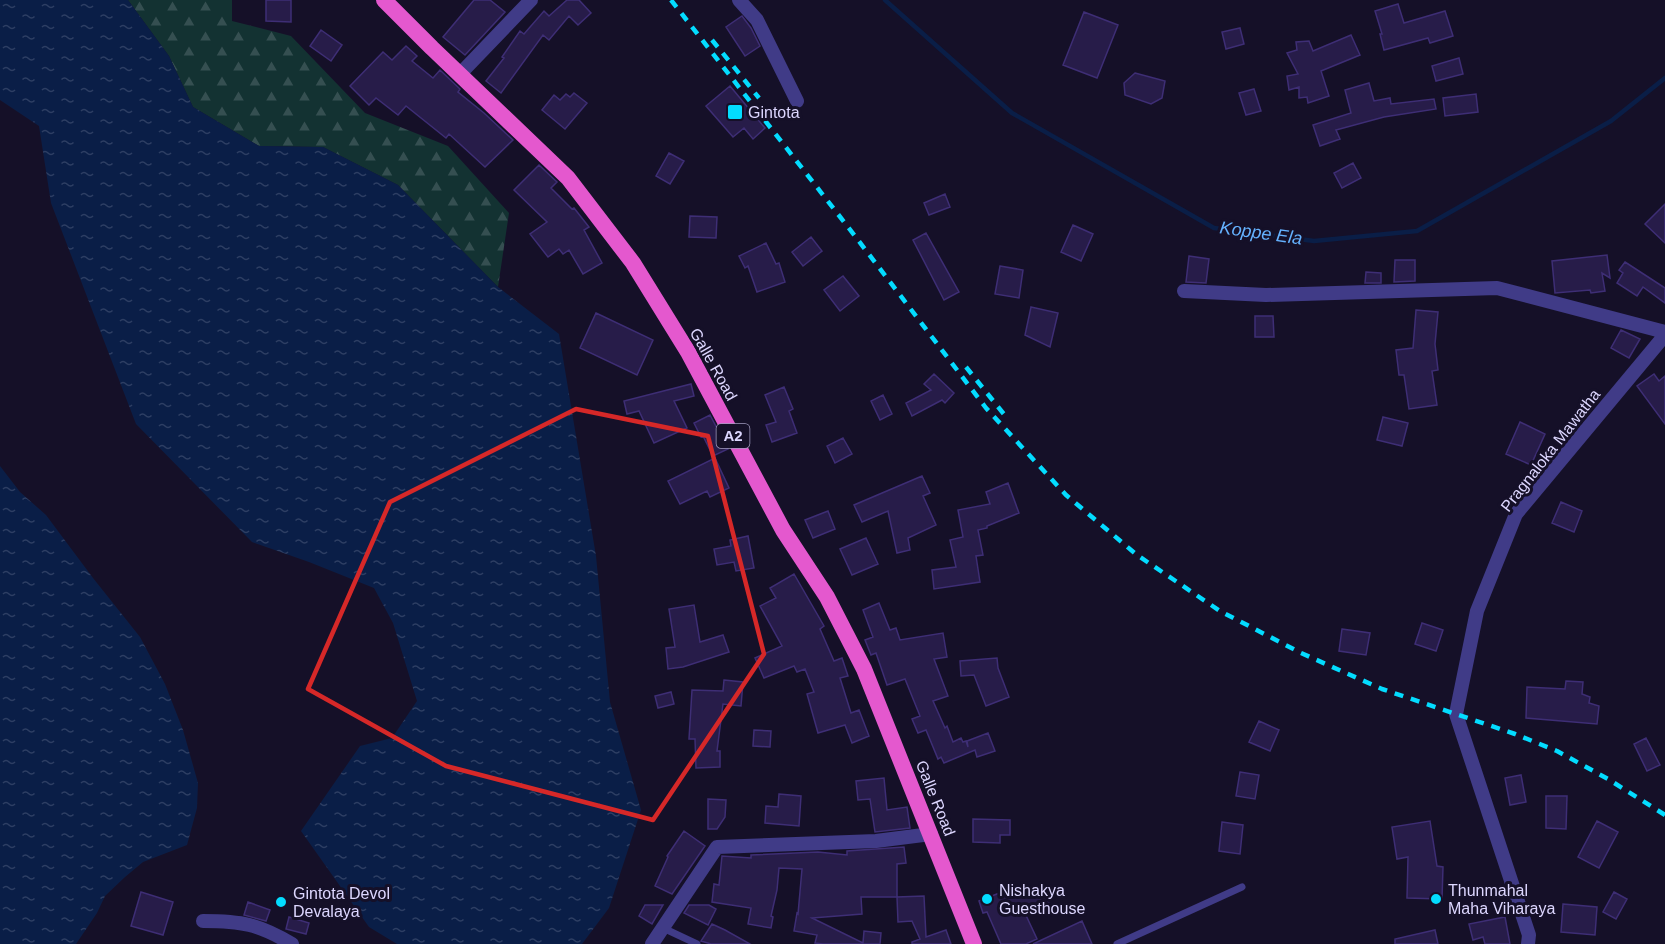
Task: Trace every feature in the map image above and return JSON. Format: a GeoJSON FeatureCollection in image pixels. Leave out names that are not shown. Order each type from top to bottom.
{"type":"FeatureCollection","features":[{"type":"Feature","properties":{"kind":"highway","name":"Galle Road"},"geometry":{"type":"LineString","coordinates":[[384,0],[568,178],[633,263],[688,352],[783,530],[827,597],[864,669],[974,944]]}},
{"type":"Feature","properties":{"kind":"street"},"geometry":{"type":"LineString","coordinates":[[460,74],[531,0]]}},
{"type":"Feature","properties":{"kind":"street"},"geometry":{"type":"LineString","coordinates":[[739,0],[757,20],[797,101]]}},
{"type":"Feature","properties":{"kind":"street"},"geometry":{"type":"LineString","coordinates":[[1184,291],[1266,295],[1497,288],[1665,333]]}},
{"type":"Feature","properties":{"kind":"street","name":"Pragnaloka Mawatha"},"geometry":{"type":"LineString","coordinates":[[1528,944],[1528,935],[1456,714],[1477,611],[1516,514],[1665,333]]}},
{"type":"Feature","properties":{"kind":"street"},"geometry":{"type":"LineString","coordinates":[[651,944],[717,847],[876,841],[931,834]]}},
{"type":"Feature","properties":{"kind":"street"},"geometry":{"type":"LineString","coordinates":[[203,921],[235,921],[268,930],[292,944]]}},
{"type":"Feature","properties":{"kind":"lane"},"geometry":{"type":"LineString","coordinates":[[1117,944],[1242,887]]}},
{"type":"Feature","properties":{"kind":"lane"},"geometry":{"type":"LineString","coordinates":[[663,928],[698,944]]}},
{"type":"Feature","properties":{"kind":"highlighted area"},"geometry":{"type":"Polygon","coordinates":[[[576,409],[708,436],[764,654],[653,820],[446,766],[308,689],[390,502],[576,409]]]}},
{"type":"Feature","properties":{"kind":"green space"},"geometry":{"type":"Polygon","coordinates":[[[128,0],[232,0],[232,21],[291,36],[365,113],[448,146],[509,213],[498,287],[398,185],[323,147],[259,146],[193,107],[169,56],[128,0]]]}},
{"type":"Feature","properties":{"kind":"water"},"geometry":{"type":"Polygon","coordinates":[[[0,0],[128,0],[169,56],[193,107],[259,146],[323,147],[398,185],[498,287],[559,334],[596,556],[610,702],[641,810],[609,908],[582,944],[397,944],[369,927],[301,831],[360,746],[392,738],[417,701],[393,623],[374,588],[252,542],[136,424],[51,203],[39,126],[0,100],[0,0]]]}},
{"type":"Feature","properties":{"kind":"water"},"geometry":{"type":"Polygon","coordinates":[[[0,466],[20,492],[46,515],[140,637],[165,684],[183,730],[198,783],[197,808],[187,845],[143,862],[125,877],[105,896],[97,913],[76,944],[0,944],[0,466]]]}},
{"type":"Feature","properties":{"kind":"building"},"geometry":{"type":"Polygon","coordinates":[[[266,0],[291,0],[291,22],[266,21],[266,0]]]}},
{"type":"Feature","properties":{"kind":"building"},"geometry":{"type":"Polygon","coordinates":[[[474,0],[490,0],[505,12],[465,55],[443,37],[474,0]]]}},
{"type":"Feature","properties":{"kind":"building"},"geometry":{"type":"Polygon","coordinates":[[[567,0],[579,0],[591,13],[578,25],[569,16],[549,40],[543,35],[501,93],[486,81],[504,58],[502,57],[520,31],[524,34],[544,11],[549,16],[567,0]]]}},
{"type":"Feature","properties":{"kind":"building"},"geometry":{"type":"Polygon","coordinates":[[[1398,4],[1404,23],[1445,11],[1453,36],[1430,43],[1428,38],[1384,50],[1375,11],[1398,4]]]}},
{"type":"Feature","properties":{"kind":"building"},"geometry":{"type":"Polygon","coordinates":[[[1084,12],[1118,25],[1097,78],[1063,65],[1084,12]]]}},
{"type":"Feature","properties":{"kind":"building"},"geometry":{"type":"Polygon","coordinates":[[[742,16],[760,46],[745,56],[726,27],[742,16]]]}},
{"type":"Feature","properties":{"kind":"building"},"geometry":{"type":"Polygon","coordinates":[[[1240,28],[1244,44],[1226,49],[1222,32],[1240,28]]]}},
{"type":"Feature","properties":{"kind":"building"},"geometry":{"type":"Polygon","coordinates":[[[321,30],[342,45],[331,61],[310,46],[321,30]]]}},
{"type":"Feature","properties":{"kind":"building"},"geometry":{"type":"Polygon","coordinates":[[[1351,35],[1360,55],[1321,71],[1329,96],[1308,103],[1307,97],[1299,98],[1299,87],[1289,90],[1287,76],[1298,74],[1287,53],[1297,50],[1296,42],[1309,41],[1313,51],[1351,35]]]}},
{"type":"Feature","properties":{"kind":"building"},"geometry":{"type":"Polygon","coordinates":[[[406,46],[417,56],[412,61],[433,78],[440,70],[460,89],[458,92],[513,140],[485,167],[449,134],[446,138],[406,106],[398,115],[376,98],[369,105],[350,86],[383,52],[392,60],[406,46]]]}},
{"type":"Feature","properties":{"kind":"building"},"geometry":{"type":"Polygon","coordinates":[[[1459,58],[1463,74],[1436,81],[1432,66],[1459,58]]]}},
{"type":"Feature","properties":{"kind":"building"},"geometry":{"type":"Polygon","coordinates":[[[1135,73],[1165,81],[1162,98],[1151,104],[1125,95],[1124,83],[1135,73]]]}},
{"type":"Feature","properties":{"kind":"building"},"geometry":{"type":"Polygon","coordinates":[[[1369,83],[1374,101],[1390,98],[1391,104],[1434,99],[1436,109],[1384,117],[1336,130],[1340,139],[1320,146],[1313,125],[1351,113],[1345,90],[1369,83]]]}},
{"type":"Feature","properties":{"kind":"building"},"geometry":{"type":"Polygon","coordinates":[[[730,86],[765,128],[753,139],[744,128],[733,137],[706,106],[730,86]]]}},
{"type":"Feature","properties":{"kind":"building"},"geometry":{"type":"Polygon","coordinates":[[[1254,89],[1261,111],[1246,115],[1239,93],[1254,89]]]}},
{"type":"Feature","properties":{"kind":"building"},"geometry":{"type":"Polygon","coordinates":[[[574,93],[587,103],[565,129],[542,110],[554,95],[560,100],[566,94],[570,97],[574,93]]]}},
{"type":"Feature","properties":{"kind":"building"},"geometry":{"type":"Polygon","coordinates":[[[1476,94],[1478,112],[1445,116],[1443,98],[1476,94]]]}},
{"type":"Feature","properties":{"kind":"building"},"geometry":{"type":"Polygon","coordinates":[[[669,153],[684,161],[670,184],[656,176],[669,153]]]}},
{"type":"Feature","properties":{"kind":"building"},"geometry":{"type":"Polygon","coordinates":[[[1353,163],[1361,178],[1342,188],[1334,173],[1353,163]]]}},
{"type":"Feature","properties":{"kind":"building"},"geometry":{"type":"Polygon","coordinates":[[[539,165],[557,182],[551,188],[572,209],[574,208],[589,227],[584,230],[602,263],[583,274],[569,250],[563,254],[559,249],[548,257],[530,234],[547,222],[514,190],[539,165]]]}},
{"type":"Feature","properties":{"kind":"building"},"geometry":{"type":"Polygon","coordinates":[[[945,194],[950,207],[929,215],[924,203],[945,194]]]}},
{"type":"Feature","properties":{"kind":"building"},"geometry":{"type":"Polygon","coordinates":[[[1665,204],[1665,243],[1645,224],[1665,204]]]}},
{"type":"Feature","properties":{"kind":"building"},"geometry":{"type":"Polygon","coordinates":[[[690,216],[717,217],[716,238],[689,237],[690,216]]]}},
{"type":"Feature","properties":{"kind":"building"},"geometry":{"type":"Polygon","coordinates":[[[1073,225],[1093,234],[1081,261],[1061,252],[1073,225]]]}},
{"type":"Feature","properties":{"kind":"building"},"geometry":{"type":"Polygon","coordinates":[[[926,233],[959,292],[944,300],[913,240],[926,233]]]}},
{"type":"Feature","properties":{"kind":"building"},"geometry":{"type":"Polygon","coordinates":[[[811,237],[822,251],[803,266],[792,252],[811,237]]]}},
{"type":"Feature","properties":{"kind":"building"},"geometry":{"type":"Polygon","coordinates":[[[766,243],[776,264],[779,263],[785,282],[757,292],[748,266],[745,268],[739,256],[766,243]]]}},
{"type":"Feature","properties":{"kind":"building"},"geometry":{"type":"Polygon","coordinates":[[[1607,255],[1610,278],[1602,273],[1605,291],[1555,293],[1552,261],[1607,255]]]}},
{"type":"Feature","properties":{"kind":"building"},"geometry":{"type":"Polygon","coordinates":[[[1189,256],[1209,259],[1206,283],[1186,282],[1189,256]]]}},
{"type":"Feature","properties":{"kind":"building"},"geometry":{"type":"Polygon","coordinates":[[[1395,260],[1415,260],[1415,281],[1394,282],[1395,260]]]}},
{"type":"Feature","properties":{"kind":"building"},"geometry":{"type":"Polygon","coordinates":[[[1625,262],[1665,288],[1665,303],[1643,287],[1637,296],[1617,283],[1623,273],[1619,270],[1625,262]]]}},
{"type":"Feature","properties":{"kind":"building"},"geometry":{"type":"Polygon","coordinates":[[[1000,266],[1023,270],[1019,298],[995,294],[1000,266]]]}},
{"type":"Feature","properties":{"kind":"building"},"geometry":{"type":"Polygon","coordinates":[[[1366,272],[1381,273],[1381,283],[1365,283],[1366,272]]]}},
{"type":"Feature","properties":{"kind":"building"},"geometry":{"type":"Polygon","coordinates":[[[843,276],[859,296],[840,311],[824,290],[843,276]]]}},
{"type":"Feature","properties":{"kind":"building"},"geometry":{"type":"Polygon","coordinates":[[[1031,307],[1058,313],[1050,347],[1025,335],[1031,307]]]}},
{"type":"Feature","properties":{"kind":"building"},"geometry":{"type":"Polygon","coordinates":[[[1416,310],[1438,312],[1435,344],[1438,370],[1432,371],[1437,405],[1409,409],[1404,375],[1399,375],[1396,350],[1413,348],[1416,310]]]}},
{"type":"Feature","properties":{"kind":"building"},"geometry":{"type":"Polygon","coordinates":[[[596,313],[653,340],[637,375],[580,348],[596,313]]]}},
{"type":"Feature","properties":{"kind":"building"},"geometry":{"type":"Polygon","coordinates":[[[1255,316],[1273,316],[1274,337],[1255,337],[1255,316]]]}},
{"type":"Feature","properties":{"kind":"building"},"geometry":{"type":"Polygon","coordinates":[[[1621,330],[1640,339],[1629,358],[1611,348],[1621,330]]]}},
{"type":"Feature","properties":{"kind":"building"},"geometry":{"type":"Polygon","coordinates":[[[934,374],[954,393],[945,403],[942,400],[912,416],[906,403],[931,390],[924,384],[934,374]]]}},
{"type":"Feature","properties":{"kind":"building"},"geometry":{"type":"Polygon","coordinates":[[[1654,374],[1659,381],[1665,376],[1665,424],[1637,386],[1654,374]]]}},
{"type":"Feature","properties":{"kind":"building"},"geometry":{"type":"Polygon","coordinates":[[[691,384],[694,396],[674,401],[687,428],[654,443],[639,411],[627,414],[624,401],[691,384]]]}},
{"type":"Feature","properties":{"kind":"building"},"geometry":{"type":"Polygon","coordinates":[[[784,387],[793,409],[789,411],[797,433],[772,442],[766,425],[776,422],[765,395],[784,387]]]}},
{"type":"Feature","properties":{"kind":"building"},"geometry":{"type":"Polygon","coordinates":[[[883,395],[892,414],[880,420],[871,401],[883,395]]]}},
{"type":"Feature","properties":{"kind":"building"},"geometry":{"type":"Polygon","coordinates":[[[710,415],[728,449],[713,456],[694,423],[710,415]]]}},
{"type":"Feature","properties":{"kind":"building"},"geometry":{"type":"Polygon","coordinates":[[[1383,417],[1408,423],[1402,446],[1377,440],[1383,417]]]}},
{"type":"Feature","properties":{"kind":"building"},"geometry":{"type":"Polygon","coordinates":[[[1520,422],[1545,434],[1531,465],[1506,454],[1520,422]]]}},
{"type":"Feature","properties":{"kind":"building"},"geometry":{"type":"Polygon","coordinates":[[[843,438],[852,454],[835,463],[827,446],[843,438]]]}},
{"type":"Feature","properties":{"kind":"building"},"geometry":{"type":"Polygon","coordinates":[[[715,458],[729,488],[710,497],[707,491],[680,504],[668,481],[715,458]]]}},
{"type":"Feature","properties":{"kind":"building"},"geometry":{"type":"Polygon","coordinates":[[[922,476],[930,493],[923,496],[936,525],[908,538],[910,550],[897,553],[888,511],[862,522],[854,505],[922,476]]]}},
{"type":"Feature","properties":{"kind":"building"},"geometry":{"type":"Polygon","coordinates":[[[1008,483],[1019,513],[978,530],[983,555],[976,556],[980,582],[934,589],[932,570],[956,567],[950,540],[963,537],[958,510],[990,504],[986,492],[1008,483]]]}},
{"type":"Feature","properties":{"kind":"building"},"geometry":{"type":"Polygon","coordinates":[[[1561,502],[1582,511],[1574,532],[1552,523],[1561,502]]]}},
{"type":"Feature","properties":{"kind":"building"},"geometry":{"type":"Polygon","coordinates":[[[828,511],[835,529],[813,538],[805,520],[828,511]]]}},
{"type":"Feature","properties":{"kind":"building"},"geometry":{"type":"Polygon","coordinates":[[[748,536],[754,568],[736,571],[734,562],[717,565],[714,549],[731,546],[730,540],[748,536]]]}},
{"type":"Feature","properties":{"kind":"building"},"geometry":{"type":"Polygon","coordinates":[[[866,538],[878,564],[852,575],[840,549],[866,538]]]}},
{"type":"Feature","properties":{"kind":"building"},"geometry":{"type":"Polygon","coordinates":[[[794,574],[824,626],[820,629],[834,661],[842,658],[848,676],[840,678],[851,713],[859,710],[869,736],[852,743],[845,725],[818,733],[807,694],[814,692],[805,669],[797,672],[794,666],[764,678],[755,658],[782,646],[760,606],[776,598],[770,588],[794,574]]]}},
{"type":"Feature","properties":{"kind":"building"},"geometry":{"type":"Polygon","coordinates":[[[879,603],[890,630],[896,628],[900,640],[943,633],[947,657],[934,659],[948,696],[933,701],[953,742],[961,738],[963,742],[966,741],[968,747],[967,741],[988,733],[995,751],[977,757],[975,750],[944,763],[941,757],[938,759],[926,730],[918,733],[912,719],[920,716],[905,679],[887,685],[876,653],[871,655],[865,640],[873,637],[863,610],[879,603]]]}},
{"type":"Feature","properties":{"kind":"building"},"geometry":{"type":"Polygon","coordinates":[[[694,605],[700,642],[723,635],[729,652],[683,667],[668,669],[666,648],[675,647],[669,609],[694,605]]]}},
{"type":"Feature","properties":{"kind":"building"},"geometry":{"type":"Polygon","coordinates":[[[1422,623],[1443,630],[1436,651],[1415,644],[1422,623]]]}},
{"type":"Feature","properties":{"kind":"building"},"geometry":{"type":"Polygon","coordinates":[[[1342,629],[1370,633],[1366,655],[1339,651],[1342,629]]]}},
{"type":"Feature","properties":{"kind":"building"},"geometry":{"type":"Polygon","coordinates":[[[997,658],[998,668],[1009,697],[986,706],[974,675],[961,676],[960,661],[997,658]]]}},
{"type":"Feature","properties":{"kind":"building"},"geometry":{"type":"Polygon","coordinates":[[[724,680],[743,682],[741,706],[723,704],[717,751],[720,751],[720,767],[696,768],[695,739],[689,739],[692,690],[723,691],[724,680]]]}},
{"type":"Feature","properties":{"kind":"building"},"geometry":{"type":"Polygon","coordinates":[[[1566,681],[1583,682],[1582,694],[1590,697],[1589,703],[1599,706],[1597,724],[1526,718],[1527,687],[1565,689],[1566,681]]]}},
{"type":"Feature","properties":{"kind":"building"},"geometry":{"type":"Polygon","coordinates":[[[671,692],[674,704],[658,708],[655,696],[671,692]]]}},
{"type":"Feature","properties":{"kind":"building"},"geometry":{"type":"Polygon","coordinates":[[[1259,721],[1279,730],[1270,751],[1249,742],[1259,721]]]}},
{"type":"Feature","properties":{"kind":"building"},"geometry":{"type":"Polygon","coordinates":[[[754,730],[771,731],[770,747],[753,746],[754,730]]]}},
{"type":"Feature","properties":{"kind":"building"},"geometry":{"type":"Polygon","coordinates":[[[1646,738],[1660,765],[1647,771],[1634,744],[1646,738]]]}},
{"type":"Feature","properties":{"kind":"building"},"geometry":{"type":"Polygon","coordinates":[[[1240,772],[1259,775],[1255,799],[1236,796],[1240,772]]]}},
{"type":"Feature","properties":{"kind":"building"},"geometry":{"type":"Polygon","coordinates":[[[1521,775],[1526,802],[1510,805],[1505,778],[1521,775]]]}},
{"type":"Feature","properties":{"kind":"building"},"geometry":{"type":"Polygon","coordinates":[[[884,778],[887,810],[907,807],[910,828],[875,832],[870,799],[858,800],[856,781],[884,778]]]}},
{"type":"Feature","properties":{"kind":"building"},"geometry":{"type":"Polygon","coordinates":[[[779,794],[801,796],[799,826],[765,823],[766,806],[778,807],[779,794]]]}},
{"type":"Feature","properties":{"kind":"building"},"geometry":{"type":"Polygon","coordinates":[[[1546,796],[1567,796],[1566,829],[1546,828],[1546,796]]]}},
{"type":"Feature","properties":{"kind":"building"},"geometry":{"type":"Polygon","coordinates":[[[708,799],[726,800],[725,817],[717,829],[708,829],[708,799]]]}},
{"type":"Feature","properties":{"kind":"building"},"geometry":{"type":"Polygon","coordinates":[[[973,819],[1010,820],[1010,835],[1000,835],[1000,843],[973,842],[973,819]]]}},
{"type":"Feature","properties":{"kind":"building"},"geometry":{"type":"Polygon","coordinates":[[[1430,821],[1437,866],[1443,867],[1442,899],[1407,898],[1408,857],[1397,859],[1392,827],[1430,821]]]}},
{"type":"Feature","properties":{"kind":"building"},"geometry":{"type":"Polygon","coordinates":[[[1597,821],[1618,832],[1599,868],[1578,857],[1597,821]]]}},
{"type":"Feature","properties":{"kind":"building"},"geometry":{"type":"Polygon","coordinates":[[[1222,822],[1243,825],[1240,854],[1219,851],[1222,822]]]}},
{"type":"Feature","properties":{"kind":"building"},"geometry":{"type":"Polygon","coordinates":[[[684,831],[705,846],[672,894],[655,886],[667,856],[684,831]]]}},
{"type":"Feature","properties":{"kind":"building"},"geometry":{"type":"Polygon","coordinates":[[[904,847],[906,863],[897,864],[897,897],[861,897],[862,914],[812,918],[863,943],[864,931],[881,933],[880,944],[815,943],[817,935],[794,931],[802,869],[779,868],[771,928],[748,924],[751,908],[712,902],[714,884],[719,885],[722,856],[751,858],[751,855],[818,852],[847,855],[847,851],[904,847]]]}},
{"type":"Feature","properties":{"kind":"building"},"geometry":{"type":"Polygon","coordinates":[[[1044,885],[1049,904],[1024,911],[1037,939],[1026,944],[1001,944],[987,912],[983,913],[979,901],[1002,892],[1004,896],[1044,885]]]}},
{"type":"Feature","properties":{"kind":"building"},"geometry":{"type":"Polygon","coordinates":[[[141,892],[173,902],[163,935],[131,926],[141,892]]]}},
{"type":"Feature","properties":{"kind":"building"},"geometry":{"type":"Polygon","coordinates":[[[1614,892],[1627,899],[1616,919],[1603,912],[1614,892]]]}},
{"type":"Feature","properties":{"kind":"building"},"geometry":{"type":"Polygon","coordinates":[[[924,896],[926,937],[946,930],[951,944],[912,944],[920,939],[912,921],[898,922],[897,897],[924,896]]]}},
{"type":"Feature","properties":{"kind":"building"},"geometry":{"type":"Polygon","coordinates":[[[248,902],[270,910],[266,921],[244,915],[248,902]]]}},
{"type":"Feature","properties":{"kind":"building"},"geometry":{"type":"Polygon","coordinates":[[[1563,904],[1597,907],[1595,935],[1561,932],[1563,904]]]}},
{"type":"Feature","properties":{"kind":"building"},"geometry":{"type":"Polygon","coordinates":[[[645,905],[663,905],[652,924],[639,916],[645,905]]]}},
{"type":"Feature","properties":{"kind":"building"},"geometry":{"type":"Polygon","coordinates":[[[689,905],[709,905],[716,909],[708,925],[684,913],[689,905]]]}},
{"type":"Feature","properties":{"kind":"building"},"geometry":{"type":"Polygon","coordinates":[[[289,917],[309,923],[306,934],[286,929],[289,917]]]}},
{"type":"Feature","properties":{"kind":"building"},"geometry":{"type":"Polygon","coordinates":[[[1505,917],[1510,944],[1485,944],[1483,937],[1473,940],[1469,924],[1505,917]]]}},
{"type":"Feature","properties":{"kind":"building"},"geometry":{"type":"Polygon","coordinates":[[[1082,921],[1092,944],[1033,944],[1082,921]]]}},
{"type":"Feature","properties":{"kind":"building"},"geometry":{"type":"Polygon","coordinates":[[[712,924],[750,944],[711,944],[701,941],[712,924]]]}},
{"type":"Feature","properties":{"kind":"building"},"geometry":{"type":"Polygon","coordinates":[[[1435,930],[1438,944],[1395,944],[1395,939],[1435,930]]]}},
{"type":"Feature","properties":{"kind":"waterway","name":"Koppe Ela"},"geometry":{"type":"LineString","coordinates":[[885,0],[1012,113],[1214,228],[1314,241],[1417,231],[1611,121],[1665,78]]}},
{"type":"Feature","properties":{"kind":"railway"},"geometry":{"type":"LineString","coordinates":[[671,0],[986,408],[1066,495],[1137,555],[1220,611],[1301,653],[1382,689],[1515,734],[1557,751],[1608,779],[1665,815]]}},
{"type":"Feature","properties":{"kind":"railway"},"geometry":{"type":"LineString","coordinates":[[712,40],[759,98]]}},
{"type":"Feature","properties":{"kind":"railway"},"geometry":{"type":"LineString","coordinates":[[966,367],[1007,418]]}},
{"type":"Feature","properties":{"kind":"place","name":"Gintota"},"geometry":{"type":"Point","coordinates":[735,112]}},
{"type":"Feature","properties":{"kind":"place","name":"Nishakya Guesthouse"},"geometry":{"type":"Point","coordinates":[987,899]}},
{"type":"Feature","properties":{"kind":"place","name":"Thunmahal Maha Viharaya"},"geometry":{"type":"Point","coordinates":[1436,899]}},
{"type":"Feature","properties":{"kind":"place","name":"Gintota Devol Devalaya"},"geometry":{"type":"Point","coordinates":[281,902]}}]}
